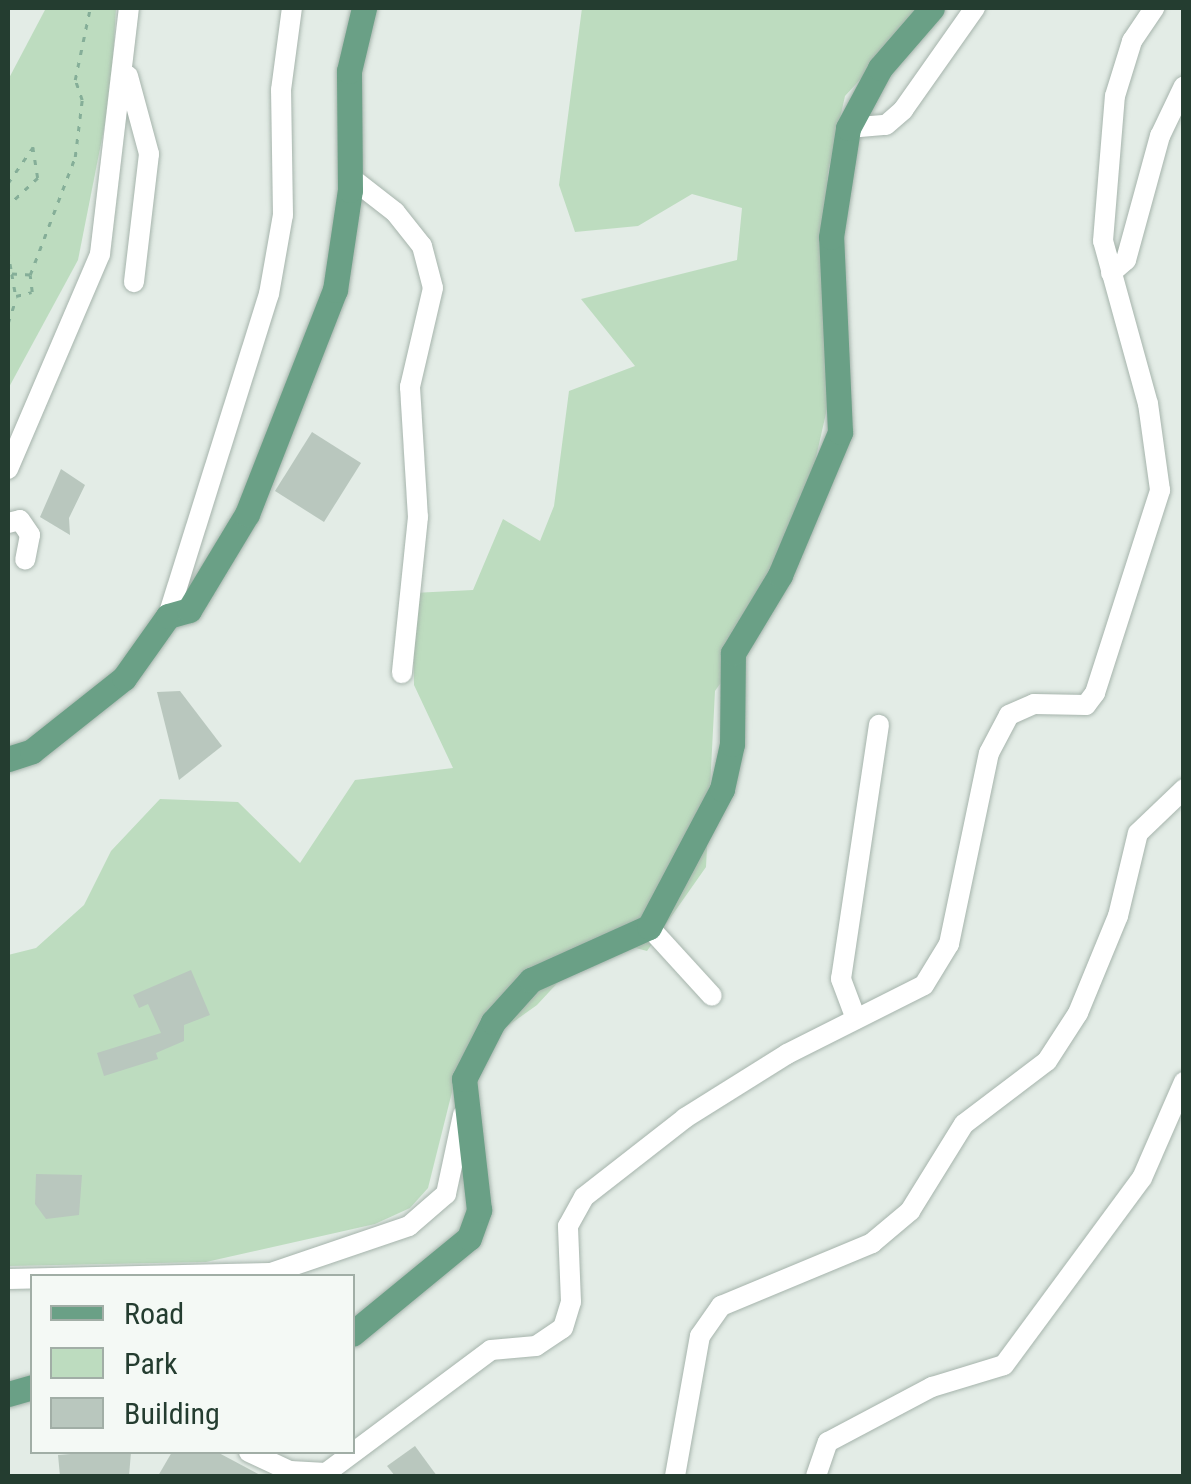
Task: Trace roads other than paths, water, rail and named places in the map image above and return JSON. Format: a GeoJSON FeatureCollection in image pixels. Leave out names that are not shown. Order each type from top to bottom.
{"type":"FeatureCollection","features":[{"type":"Feature","properties":{"kind":"main road"},"geometry":{"type":"LineString","coordinates":[[8,758],[32,751],[124,678],[168,616],[189,610],[214,571],[280,442],[336,290],[350,177],[349,70],[364,8]]}},
{"type":"Feature","properties":{"kind":"main road"},"geometry":{"type":"LineString","coordinates":[[355,1332],[469,1238],[479,1210],[464,1114],[464,1080],[493,1022],[532,980],[649,928],[722,789],[732,744],[733,652],[780,575],[840,432],[832,237],[848,128],[880,68],[932,8]]}},
{"type":"Feature","properties":{"kind":"street"},"geometry":{"type":"LineString","coordinates":[[8,469],[100,254],[129,8]]}},
{"type":"Feature","properties":{"kind":"street"},"geometry":{"type":"LineString","coordinates":[[168,616],[269,294],[283,216],[281,90],[292,8]]}},
{"type":"Feature","properties":{"kind":"street"},"geometry":{"type":"LineString","coordinates":[[848,128],[886,125],[902,110],[975,8]]}},
{"type":"Feature","properties":{"kind":"street"},"geometry":{"type":"LineString","coordinates":[[355,1451],[491,1350],[536,1346],[563,1328],[571,1302],[568,1226],[584,1197],[685,1118],[856,1019],[924,985],[948,944],[989,753],[1009,716],[1034,704],[1086,705],[1104,676],[1160,490],[1148,404],[1104,241],[1114,96],[1132,42],[1154,8]]}},
{"type":"Feature","properties":{"kind":"street"},"geometry":{"type":"LineString","coordinates":[[125,64],[150,154],[134,282]]}},
{"type":"Feature","properties":{"kind":"street"},"geometry":{"type":"LineString","coordinates":[[1111,273],[1126,260],[1160,136],[1184,86]]}},
{"type":"Feature","properties":{"kind":"street"},"geometry":{"type":"LineString","coordinates":[[350,177],[395,212],[422,246],[432,288],[410,387],[418,518],[402,673]]}},
{"type":"Feature","properties":{"kind":"street"},"geometry":{"type":"LineString","coordinates":[[8,523],[20,520],[30,535],[25,560]]}},
{"type":"Feature","properties":{"kind":"street"},"geometry":{"type":"LineString","coordinates":[[856,1019],[841,979],[878,725]]}},
{"type":"Feature","properties":{"kind":"street"},"geometry":{"type":"LineString","coordinates":[[675,1476],[700,1336],[721,1306],[872,1243],[910,1211],[964,1124],[1047,1061],[1078,1013],[1118,916],[1138,833],[1184,789]]}},
{"type":"Feature","properties":{"kind":"street"},"geometry":{"type":"LineString","coordinates":[[649,928],[712,996]]}},
{"type":"Feature","properties":{"kind":"street"},"geometry":{"type":"LineString","coordinates":[[816,1476],[828,1442],[932,1387],[1004,1365],[1142,1178],[1184,1082]]}},
{"type":"Feature","properties":{"kind":"street"},"geometry":{"type":"LineString","coordinates":[[227,1274],[271,1273],[408,1226],[446,1194],[464,1114]]}},
{"type":"Feature","properties":{"kind":"street"},"geometry":{"type":"LineString","coordinates":[[253,1454],[290,1471],[326,1473],[351,1454]]}}]}
